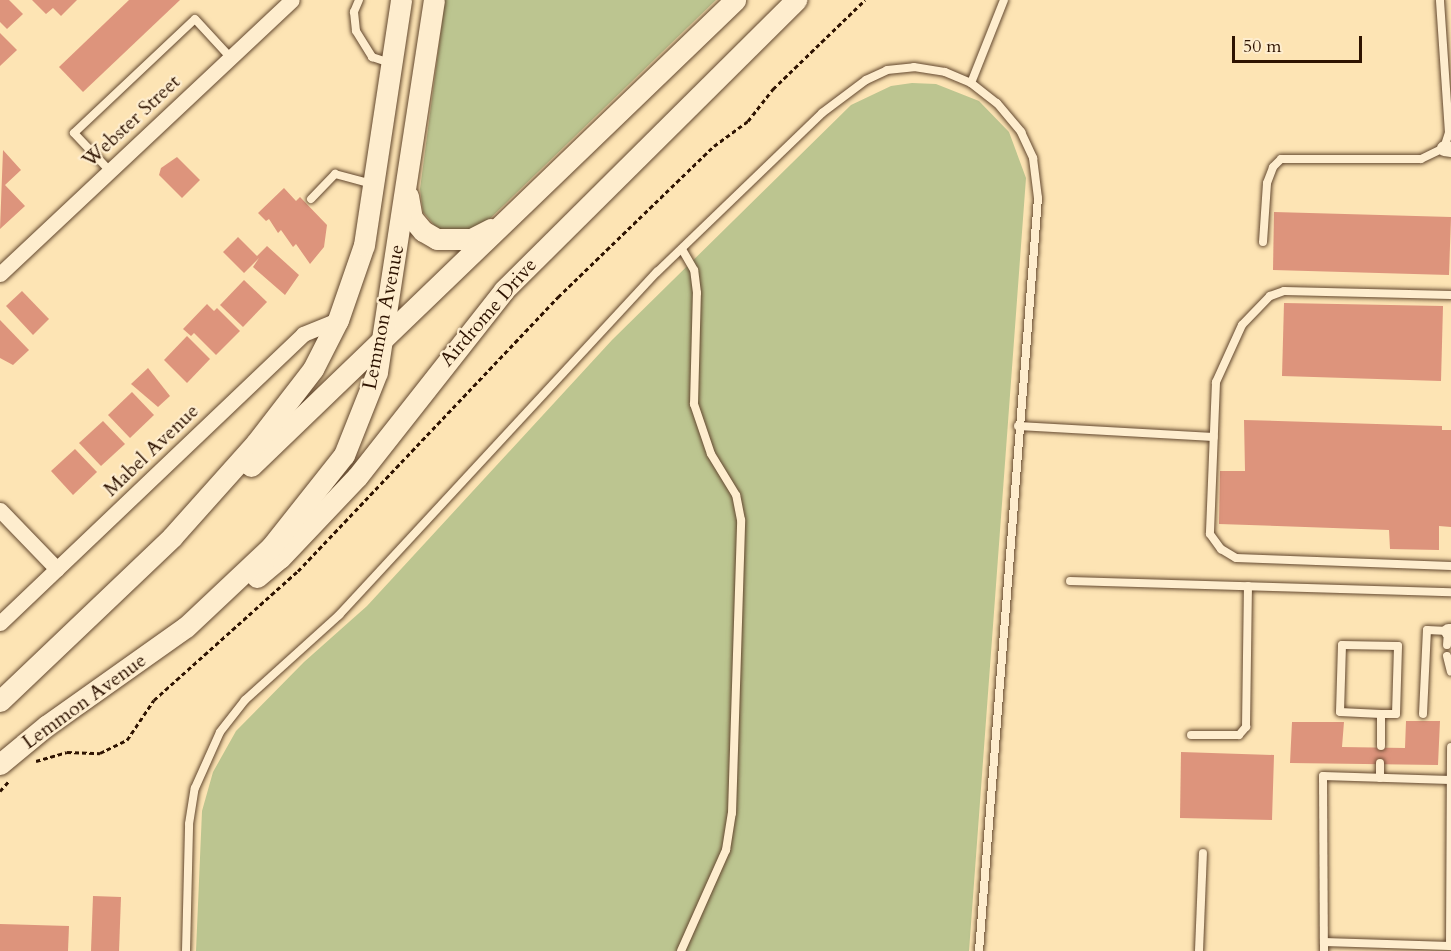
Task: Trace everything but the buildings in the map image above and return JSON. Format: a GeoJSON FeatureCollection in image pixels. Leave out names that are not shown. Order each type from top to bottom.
{"type":"FeatureCollection","features":[{"type":"Feature","properties":{"kind":"main road","name":"Lemmon Avenue"},"geometry":{"type":"LineString","coordinates":[[0,701],[172,537],[296,392],[338,320],[364,245],[401,0]]}},
{"type":"Feature","properties":{"kind":"main road","name":"Lemmon Avenue"},"geometry":{"type":"LineString","coordinates":[[6,772],[45,726],[186,627],[278,539],[344,455],[363,416],[383,340],[434,0]]}},
{"type":"Feature","properties":{"kind":"main road"},"geometry":{"type":"LineString","coordinates":[[172,537],[508,221],[735,0]]}},
{"type":"Feature","properties":{"kind":"main road","name":"Airdrome Drive"},"geometry":{"type":"LineString","coordinates":[[186,627],[263,572],[317,521],[357,477],[504,290],[796,0]]}},
{"type":"Feature","properties":{"kind":"main road"},"geometry":{"type":"LineString","coordinates":[[408,175],[412,218],[423,231],[437,239],[471,239],[508,221]]}},
{"type":"Feature","properties":{"kind":"street","name":"Webster Street"},"geometry":{"type":"LineString","coordinates":[[0,273],[292,0]]}},
{"type":"Feature","properties":{"kind":"street","name":"Mabel Avenue"},"geometry":{"type":"LineString","coordinates":[[0,623],[303,334],[338,320]]}},
{"type":"Feature","properties":{"kind":"street"},"geometry":{"type":"LineString","coordinates":[[0,510],[57,569]]}},
{"type":"Feature","properties":{"kind":"lane"},"geometry":{"type":"LineString","coordinates":[[359,0],[354,12],[357,31],[372,57],[392,63]]}},
{"type":"Feature","properties":{"kind":"lane"},"geometry":{"type":"LineString","coordinates":[[971,83],[1004,0]]}},
{"type":"Feature","properties":{"kind":"lane"},"geometry":{"type":"LineString","coordinates":[[1263,242],[1267,183],[1273,167],[1281,159],[1421,159],[1447,148],[1449,133],[1440,0]]}},
{"type":"Feature","properties":{"kind":"lane"},"geometry":{"type":"LineString","coordinates":[[109,170],[74,134],[195,19],[231,58]]}},
{"type":"Feature","properties":{"kind":"lane"},"geometry":{"type":"LineString","coordinates":[[186,951],[189,824],[195,788],[220,732],[245,700],[346,607],[682,249],[822,113],[866,80],[887,70],[914,67],[945,72],[971,83],[997,102],[1021,132],[1033,158],[1038,198],[1018,426],[979,951]]}},
{"type":"Feature","properties":{"kind":"lane"},"geometry":{"type":"LineString","coordinates":[[311,199],[335,174],[375,184]]}},
{"type":"Feature","properties":{"kind":"lane"},"geometry":{"type":"LineString","coordinates":[[681,951],[726,850],[732,813],[741,519],[736,495],[711,454],[694,404],[697,293],[694,270],[682,249]]}},
{"type":"Feature","properties":{"kind":"lane"},"geometry":{"type":"LineString","coordinates":[[1451,295],[1284,291],[1270,296],[1242,325],[1216,382],[1210,534],[1221,549],[1236,558],[1451,566]]}},
{"type":"Feature","properties":{"kind":"lane"},"geometry":{"type":"LineString","coordinates":[[1018,426],[1214,436]]}},
{"type":"Feature","properties":{"kind":"lane"},"geometry":{"type":"LineString","coordinates":[[1070,581],[1451,592]]}},
{"type":"Feature","properties":{"kind":"lane"},"geometry":{"type":"LineString","coordinates":[[1191,735],[1239,735],[1246,727],[1248,586]]}},
{"type":"Feature","properties":{"kind":"lane"},"geometry":{"type":"LineString","coordinates":[[1423,714],[1427,630],[1449,636]]}},
{"type":"Feature","properties":{"kind":"lane"},"geometry":{"type":"LineString","coordinates":[[1342,645],[1398,646],[1396,714],[1381,714],[1340,712],[1342,645]]}},
{"type":"Feature","properties":{"kind":"lane"},"geometry":{"type":"LineString","coordinates":[[1447,656],[1451,672]]}},
{"type":"Feature","properties":{"kind":"lane"},"geometry":{"type":"LineString","coordinates":[[1381,714],[1381,746]]}},
{"type":"Feature","properties":{"kind":"lane"},"geometry":{"type":"LineString","coordinates":[[1450,951],[1451,747]]}},
{"type":"Feature","properties":{"kind":"lane"},"geometry":{"type":"LineString","coordinates":[[1380,763],[1380,778]]}},
{"type":"Feature","properties":{"kind":"lane"},"geometry":{"type":"LineString","coordinates":[[1324,951],[1323,776],[1450,780]]}},
{"type":"Feature","properties":{"kind":"lane"},"geometry":{"type":"LineString","coordinates":[[1199,951],[1203,853]]}},
{"type":"Feature","properties":{"kind":"lane"},"geometry":{"type":"LineString","coordinates":[[1324,942],[1450,946]]}},
{"type":"Feature","properties":{"kind":"path"},"geometry":{"type":"LineString","coordinates":[[27,766],[50,754],[100,753],[127,740],[154,700],[298,571],[558,297],[714,146],[748,121],[773,89],[865,0]]}},
{"type":"Feature","properties":{"kind":"path"},"geometry":{"type":"LineString","coordinates":[[0,791],[6,772]]}},
{"type":"Feature","properties":{"kind":"green space"},"geometry":{"type":"Polygon","coordinates":[[[445,0],[716,0],[476,232],[453,235],[436,227],[423,212],[420,189],[445,0]]]}},
{"type":"Feature","properties":{"kind":"green space"},"geometry":{"type":"Polygon","coordinates":[[[912,83],[936,84],[979,101],[1009,132],[1026,178],[969,951],[196,951],[202,811],[213,772],[236,731],[304,662],[367,606],[612,340],[851,105],[891,86],[912,83]]]}}]}
